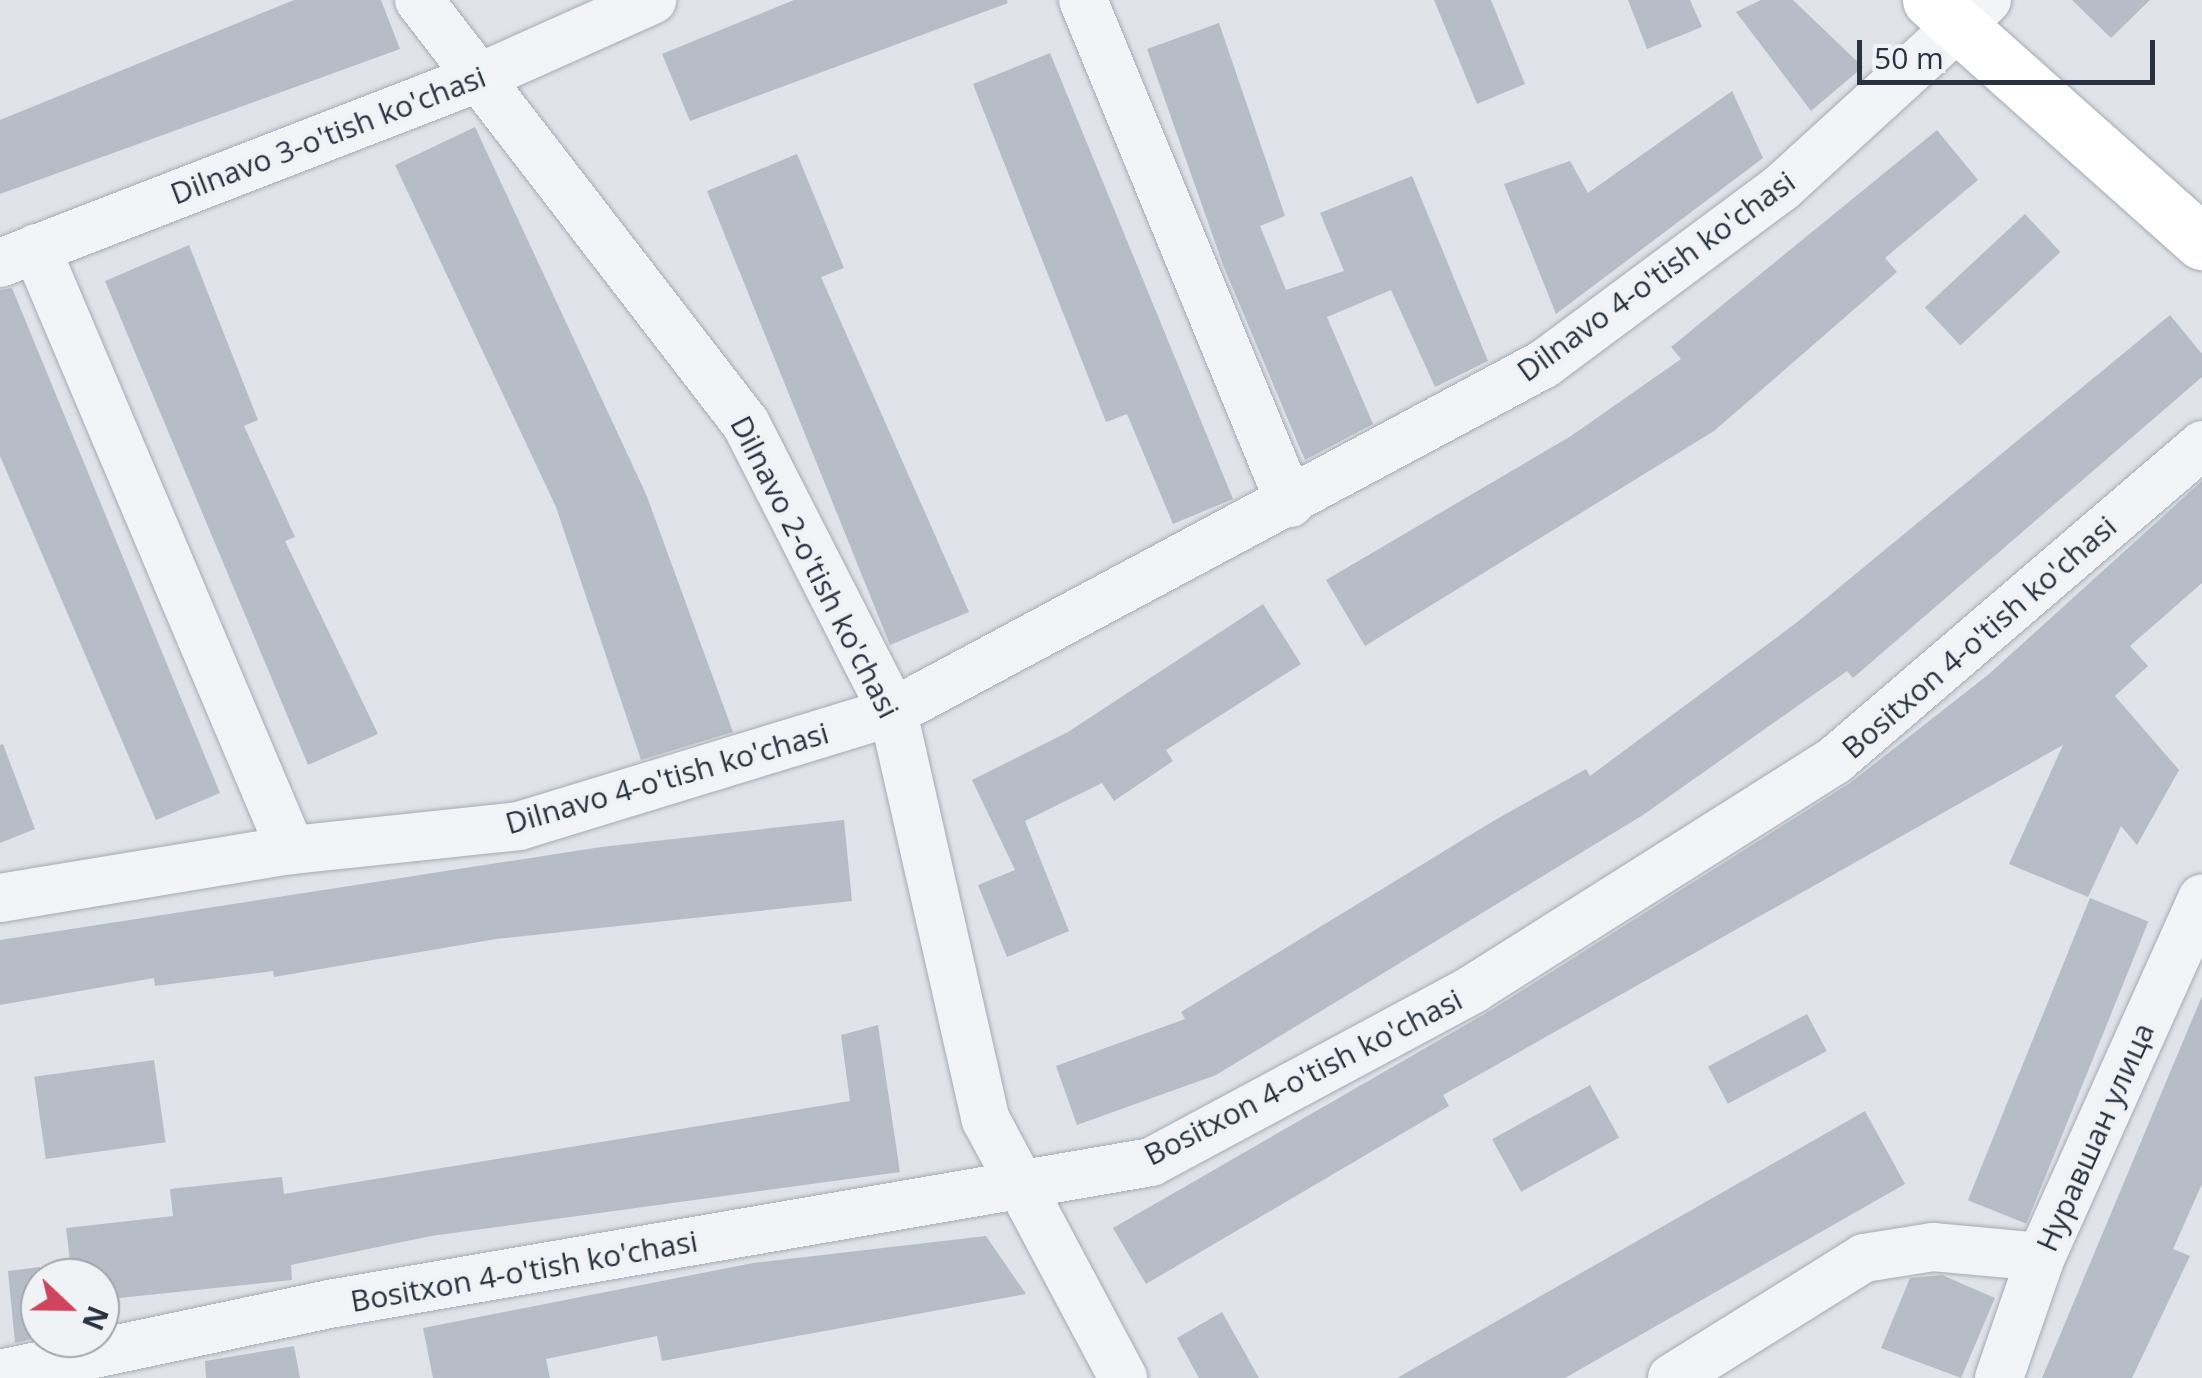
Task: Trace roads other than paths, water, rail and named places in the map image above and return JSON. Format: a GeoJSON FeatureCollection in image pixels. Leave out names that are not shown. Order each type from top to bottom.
{"type":"FeatureCollection","features":[{"type":"Feature","properties":{"kind":"street","name":"Dilnavo 2-o'tish ko'chasi"},"geometry":{"type":"LineString","coordinates":[[419,0],[652,292],[746,424],[892,712],[986,1120],[1025,1185],[1123,1378]]}},
{"type":"Feature","properties":{"kind":"street","name":"Dilnavo 3-o'tish ko'chasi"},"geometry":{"type":"LineString","coordinates":[[18,255],[478,78],[652,0]]}},
{"type":"Feature","properties":{"kind":"street"},"geometry":{"type":"LineString","coordinates":[[1083,0],[1290,503]]}},
{"type":"Feature","properties":{"kind":"street"},"geometry":{"type":"LineString","coordinates":[[1958,10],[2202,242]]}},
{"type":"Feature","properties":{"kind":"street","name":"Dilnavo 4-o'tish ko'chasi"},"geometry":{"type":"LineString","coordinates":[[0,898],[291,850],[520,826],[892,712],[1290,503],[1544,364],[1781,188],[1958,10]]}},
{"type":"Feature","properties":{"kind":"street"},"geometry":{"type":"LineString","coordinates":[[18,255],[291,850]]}},
{"type":"Feature","properties":{"kind":"street","name":"Bositxon 4-o'tish ko'chasi"},"geometry":{"type":"LineString","coordinates":[[0,1374],[334,1303],[1151,1162],[1473,989],[1836,760],[2202,446]]}},
{"type":"Feature","properties":{"kind":"street","name":"Нуравшан улица"},"geometry":{"type":"LineString","coordinates":[[1998,1378],[2041,1257],[2202,899]]}},
{"type":"Feature","properties":{"kind":"street"},"geometry":{"type":"LineString","coordinates":[[1672,1378],[1864,1258],[1933,1246],[2041,1257]]}}]}
